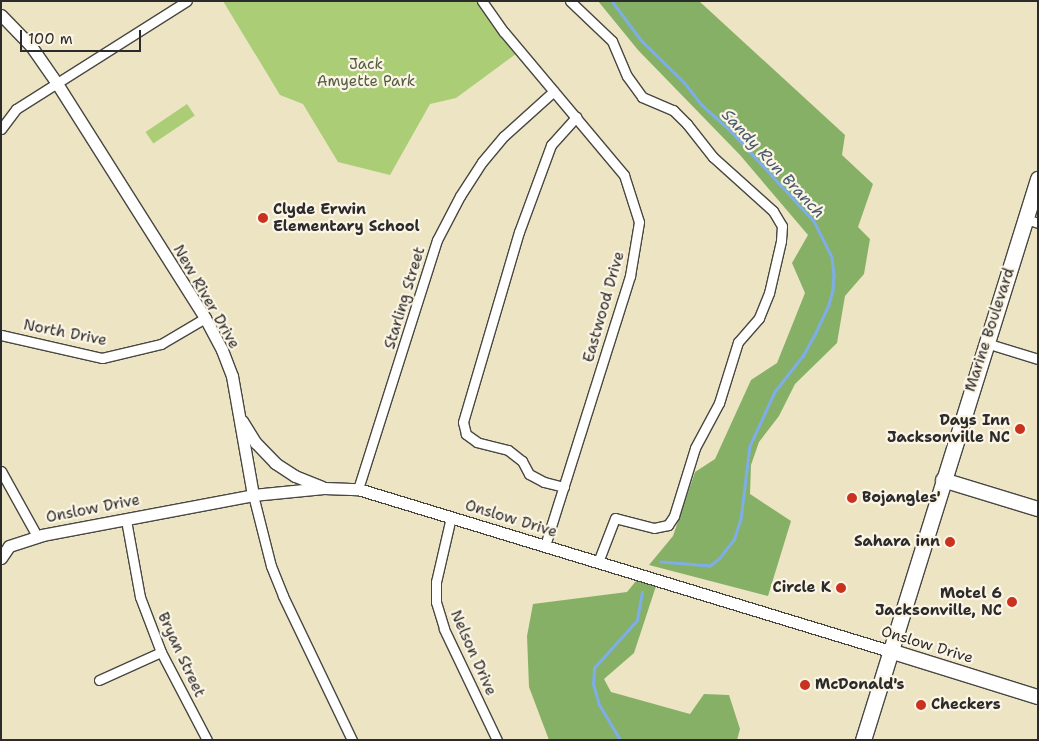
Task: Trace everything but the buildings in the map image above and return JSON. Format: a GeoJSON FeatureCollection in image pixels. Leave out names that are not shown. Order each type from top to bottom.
{"type":"FeatureCollection","features":[{"type":"Feature","properties":{"kind":"main road","name":"Marine Boulevard"},"geometry":{"type":"LineString","coordinates":[[864,740],[986,343],[1032,221],[1038,179]]}},
{"type":"Feature","properties":{"kind":"main road"},"geometry":{"type":"LineString","coordinates":[[943,480],[1038,509]]}},
{"type":"Feature","properties":{"kind":"main road","name":"Onslow Drive"},"geometry":{"type":"LineString","coordinates":[[890,651],[1038,697]]}},
{"type":"Feature","properties":{"kind":"street"},"geometry":{"type":"LineString","coordinates":[[1,129],[16,109],[187,1]]}},
{"type":"Feature","properties":{"kind":"street","name":"Eastwood Drive"},"geometry":{"type":"LineString","coordinates":[[482,1],[504,32],[624,176],[639,222],[630,276],[545,546]]}},
{"type":"Feature","properties":{"kind":"street"},"geometry":{"type":"LineString","coordinates":[[570,1],[612,41],[627,76],[642,96],[673,110],[687,124],[713,157],[773,211],[782,226],[770,293],[759,318],[738,342],[719,403],[696,448],[674,516],[668,524],[654,528],[615,518],[598,562]]}},
{"type":"Feature","properties":{"kind":"street","name":"New River Drive"},"geometry":{"type":"LineString","coordinates":[[1,15],[31,46],[56,82],[205,318],[222,350],[232,376],[253,495],[271,566],[282,596],[352,740]]}},
{"type":"Feature","properties":{"kind":"street","name":"Starling Street"},"geometry":{"type":"LineString","coordinates":[[358,489],[437,240],[460,196],[482,162],[504,136],[554,91]]}},
{"type":"Feature","properties":{"kind":"street"},"geometry":{"type":"LineString","coordinates":[[564,486],[544,482],[530,474],[522,461],[508,450],[477,442],[466,434],[463,422],[519,232],[551,145],[576,117]]}},
{"type":"Feature","properties":{"kind":"street","name":"North Drive"},"geometry":{"type":"LineString","coordinates":[[1,335],[102,358],[162,344],[205,318]]}},
{"type":"Feature","properties":{"kind":"street"},"geometry":{"type":"LineString","coordinates":[[986,343],[1038,358]]}},
{"type":"Feature","properties":{"kind":"street"},"geometry":{"type":"LineString","coordinates":[[239,416],[256,443],[275,463],[295,476],[324,488]]}},
{"type":"Feature","properties":{"kind":"street","name":"Onslow Drive"},"geometry":{"type":"LineString","coordinates":[[1,470],[37,536],[253,495],[324,488],[358,489],[890,651]]}},
{"type":"Feature","properties":{"kind":"street","name":"Nelson Drive"},"geometry":{"type":"LineString","coordinates":[[451,517],[436,582],[436,602],[444,629],[496,740]]}},
{"type":"Feature","properties":{"kind":"street","name":"Bryan Street"},"geometry":{"type":"LineString","coordinates":[[126,520],[140,597],[161,652],[207,740]]}},
{"type":"Feature","properties":{"kind":"street"},"geometry":{"type":"LineString","coordinates":[[1,558],[10,546],[37,536]]}},
{"type":"Feature","properties":{"kind":"street"},"geometry":{"type":"LineString","coordinates":[[99,680],[161,652]]}},
{"type":"Feature","properties":{"kind":"green space","name":"Jack Amyette Park"},"geometry":{"type":"Polygon","coordinates":[[[223,1],[482,1],[520,51],[456,98],[430,104],[390,175],[338,162],[303,104],[280,95],[223,1]]]}},
{"type":"Feature","properties":{"kind":"green space"},"geometry":{"type":"Polygon","coordinates":[[[598,1],[699,1],[845,135],[842,155],[873,184],[858,227],[870,239],[864,274],[845,296],[837,343],[795,384],[779,416],[759,442],[751,465],[750,494],[791,521],[768,596],[649,565],[673,536],[695,472],[715,459],[751,380],[777,363],[805,293],[792,263],[808,235],[740,155],[638,50],[598,1]]]}},
{"type":"Feature","properties":{"kind":"green space"},"geometry":{"type":"Polygon","coordinates":[[[187,104],[195,116],[153,144],[146,132],[187,104]]]}},
{"type":"Feature","properties":{"kind":"green space"},"geometry":{"type":"Polygon","coordinates":[[[641,575],[658,580],[634,653],[604,679],[611,692],[690,714],[704,694],[729,695],[740,729],[737,740],[549,740],[529,687],[527,636],[533,604],[627,592],[641,575]]]}},
{"type":"Feature","properties":{"kind":"waterway","name":"Sandy Run Branch"},"geometry":{"type":"LineString","coordinates":[[612,1],[642,41],[684,82],[702,105],[730,130],[814,221],[832,257],[834,275],[829,305],[816,333],[803,356],[775,392],[750,446],[741,519],[734,540],[720,558],[710,566],[661,562]]}},
{"type":"Feature","properties":{"kind":"waterway","name":"Sandy Run Branch"},"geometry":{"type":"LineString","coordinates":[[620,740],[599,705],[593,684],[594,668],[637,620],[642,592]]}},
{"type":"Feature","properties":{"kind":"place","name":"Clyde Erwin Elementary School"},"geometry":{"type":"Point","coordinates":[263,218]}},
{"type":"Feature","properties":{"kind":"place","name":"Days Inn Jacksonville NC"},"geometry":{"type":"Point","coordinates":[1020,429]}},
{"type":"Feature","properties":{"kind":"place","name":"Bojangles'"},"geometry":{"type":"Point","coordinates":[852,498]}},
{"type":"Feature","properties":{"kind":"place","name":"Sahara inn"},"geometry":{"type":"Point","coordinates":[950,542]}},
{"type":"Feature","properties":{"kind":"place","name":"Circle K"},"geometry":{"type":"Point","coordinates":[841,588]}},
{"type":"Feature","properties":{"kind":"place","name":"Motel 6 Jacksonville, NC"},"geometry":{"type":"Point","coordinates":[1012,602]}},
{"type":"Feature","properties":{"kind":"place","name":"McDonald's"},"geometry":{"type":"Point","coordinates":[805,685]}},
{"type":"Feature","properties":{"kind":"place","name":"Checkers"},"geometry":{"type":"Point","coordinates":[921,705]}}]}
